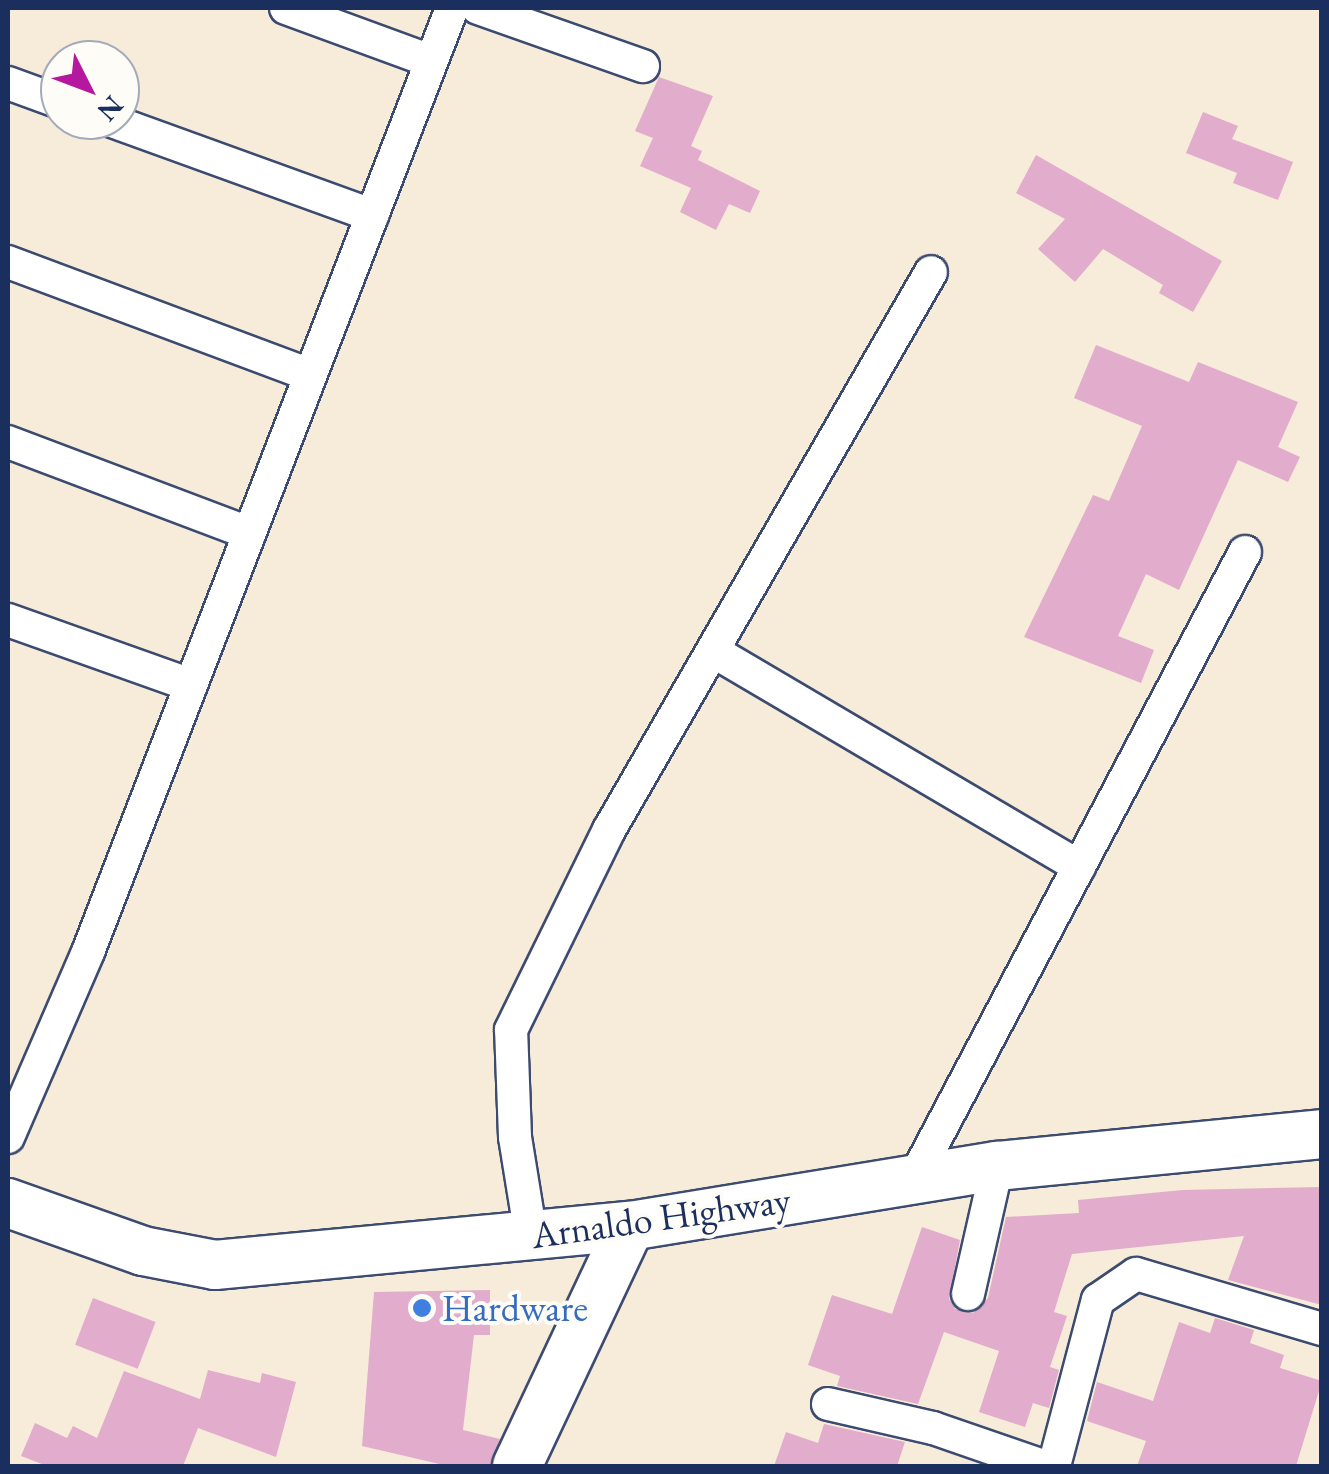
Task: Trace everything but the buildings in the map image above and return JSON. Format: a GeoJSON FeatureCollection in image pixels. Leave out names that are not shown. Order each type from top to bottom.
{"type":"FeatureCollection","features":[{"type":"Feature","properties":{"kind":"main road","name":"Arnaldo Highway"},"geometry":{"type":"LineString","coordinates":[[8,1203],[144,1252],[215,1265],[630,1226],[997,1166],[1322,1134]]}},
{"type":"Feature","properties":{"kind":"main road"},"geometry":{"type":"LineString","coordinates":[[517,1466],[630,1226]]}},
{"type":"Feature","properties":{"kind":"street"},"geometry":{"type":"LineString","coordinates":[[286,8],[431,62]]}},
{"type":"Feature","properties":{"kind":"street"},"geometry":{"type":"LineString","coordinates":[[8,1136],[191,685],[452,8]]}},
{"type":"Feature","properties":{"kind":"street"},"geometry":{"type":"LineString","coordinates":[[478,8],[642,66]]}},
{"type":"Feature","properties":{"kind":"street"},"geometry":{"type":"LineString","coordinates":[[8,83],[40,95]]}},
{"type":"Feature","properties":{"kind":"street"},"geometry":{"type":"LineString","coordinates":[[140,131],[372,216]]}},
{"type":"Feature","properties":{"kind":"street"},"geometry":{"type":"LineString","coordinates":[[8,262],[310,375]]}},
{"type":"Feature","properties":{"kind":"street"},"geometry":{"type":"LineString","coordinates":[[531,1236],[514,1137],[512,1030],[610,830],[932,272]]}},
{"type":"Feature","properties":{"kind":"street"},"geometry":{"type":"LineString","coordinates":[[8,442],[249,533]]}},
{"type":"Feature","properties":{"kind":"street"},"geometry":{"type":"LineString","coordinates":[[914,1179],[1245,552]]}},
{"type":"Feature","properties":{"kind":"street"},"geometry":{"type":"LineString","coordinates":[[8,620],[191,685]]}},
{"type":"Feature","properties":{"kind":"street"},"geometry":{"type":"LineString","coordinates":[[712,650],[1078,867]]}},
{"type":"Feature","properties":{"kind":"street"},"geometry":{"type":"LineString","coordinates":[[968,1294],[997,1166]]}},
{"type":"Feature","properties":{"kind":"street"},"geometry":{"type":"LineString","coordinates":[[1054,1466],[1098,1300],[1136,1274],[1322,1329]]}},
{"type":"Feature","properties":{"kind":"street"},"geometry":{"type":"LineString","coordinates":[[828,1404],[933,1428],[1043,1466]]}},
{"type":"Feature","properties":{"kind":"place","name":"Hardware"},"geometry":{"type":"Point","coordinates":[422,1308]}}]}
